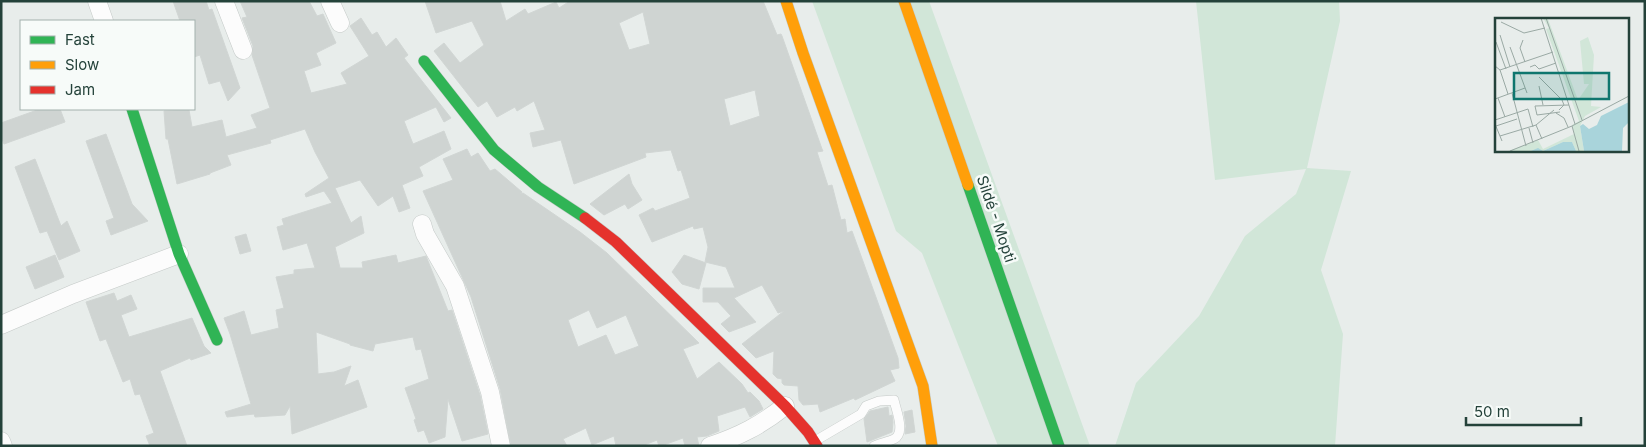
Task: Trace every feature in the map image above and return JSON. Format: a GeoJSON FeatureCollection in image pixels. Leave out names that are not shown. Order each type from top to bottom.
{"type":"FeatureCollection","features":[{"type":"Feature","properties":{"kind":"street"},"geometry":{"type":"LineString","coordinates":[[97,1],[104,20]]}},
{"type":"Feature","properties":{"kind":"street"},"geometry":{"type":"LineString","coordinates":[[224,1],[243,50]]}},
{"type":"Feature","properties":{"kind":"street"},"geometry":{"type":"LineString","coordinates":[[330,1],[340,23]]}},
{"type":"Feature","properties":{"kind":"street"},"geometry":{"type":"LineString","coordinates":[[786,1],[802,53],[923,386],[932,446]]}},
{"type":"Feature","properties":{"kind":"street","name":"Sildé - Mopti"},"geometry":{"type":"LineString","coordinates":[[904,1],[1059,446]]}},
{"type":"Feature","properties":{"kind":"street"},"geometry":{"type":"LineString","coordinates":[[424,61],[494,150],[538,187],[588,220],[616,242],[785,406],[815,444]]}},
{"type":"Feature","properties":{"kind":"street"},"geometry":{"type":"LineString","coordinates":[[132,110],[179,254],[217,340]]}},
{"type":"Feature","properties":{"kind":"street"},"geometry":{"type":"LineString","coordinates":[[422,224],[425,234],[455,286],[490,392],[501,446]]}},
{"type":"Feature","properties":{"kind":"street"},"geometry":{"type":"LineString","coordinates":[[1,326],[73,294],[179,254]]}},
{"type":"Feature","properties":{"kind":"street"},"geometry":{"type":"LineString","coordinates":[[710,446],[734,438],[765,422],[785,406]]}},
{"type":"Feature","properties":{"kind":"street"},"geometry":{"type":"LineString","coordinates":[[1,442],[3,446]]}},
{"type":"Feature","properties":{"kind":"lane"},"geometry":{"type":"LineString","coordinates":[[815,444],[861,414],[866,406],[879,401],[894,400],[900,425],[898,436],[874,446]]}},
{"type":"Feature","properties":{"kind":"green space"},"geometry":{"type":"Polygon","coordinates":[[[812,1],[929,1],[1090,446],[998,446],[922,253],[896,231],[812,1]]]}},
{"type":"Feature","properties":{"kind":"green space"},"geometry":{"type":"Polygon","coordinates":[[[1196,1],[1339,1],[1340,21],[1307,168],[1351,171],[1321,270],[1343,334],[1335,446],[1115,446],[1136,383],[1199,316],[1245,236],[1296,194],[1306,169],[1215,180],[1196,1]]]}},
{"type":"Feature","properties":{"kind":"building"},"geometry":{"type":"Polygon","coordinates":[[[173,1],[206,1],[209,10],[212,9],[240,88],[228,101],[220,81],[209,84],[200,55],[195,57],[195,20],[180,20],[173,1]]]}},
{"type":"Feature","properties":{"kind":"building"},"geometry":{"type":"Polygon","coordinates":[[[240,1],[309,1],[317,16],[323,14],[336,43],[316,53],[321,65],[304,71],[311,93],[347,84],[341,73],[369,56],[350,26],[361,18],[372,35],[377,32],[386,47],[396,38],[408,55],[404,58],[451,118],[444,122],[436,107],[404,121],[413,144],[444,131],[451,149],[419,167],[423,176],[402,185],[410,208],[399,212],[393,196],[378,206],[360,180],[335,188],[351,223],[361,216],[364,233],[335,247],[340,268],[363,268],[362,262],[396,255],[398,263],[426,256],[448,311],[452,310],[480,395],[488,434],[462,441],[448,399],[445,437],[429,443],[424,430],[418,432],[414,420],[416,419],[405,388],[429,379],[421,349],[416,350],[413,337],[375,344],[373,351],[350,345],[316,332],[318,374],[334,372],[351,366],[344,386],[358,380],[367,407],[292,434],[290,406],[285,415],[255,417],[254,414],[227,417],[225,412],[251,404],[224,318],[244,311],[251,335],[279,328],[276,310],[284,308],[276,277],[294,274],[294,270],[315,268],[307,243],[283,250],[277,227],[284,225],[282,219],[332,203],[324,191],[306,197],[305,194],[329,178],[305,129],[270,140],[271,143],[227,155],[231,165],[210,174],[177,184],[168,139],[166,139],[164,111],[189,110],[192,127],[222,120],[226,137],[257,128],[251,115],[270,108],[252,55],[253,46],[242,18],[247,17],[240,1]]]}},
{"type":"Feature","properties":{"kind":"building"},"geometry":{"type":"Polygon","coordinates":[[[425,1],[500,1],[506,21],[525,9],[528,14],[556,2],[559,8],[570,1],[763,1],[777,35],[781,34],[782,36],[823,151],[817,152],[828,186],[832,185],[841,220],[845,219],[847,233],[852,231],[898,358],[899,368],[890,370],[895,381],[855,400],[854,398],[820,412],[818,404],[803,405],[799,400],[798,386],[784,385],[782,379],[777,378],[773,374],[774,351],[756,358],[742,344],[784,311],[778,313],[762,285],[734,298],[756,322],[729,332],[721,324],[731,316],[718,302],[703,302],[703,288],[735,288],[726,267],[705,262],[708,247],[703,227],[694,229],[693,226],[652,242],[639,215],[653,208],[655,211],[690,198],[681,170],[678,171],[671,150],[645,153],[646,157],[574,184],[561,140],[533,147],[530,133],[545,130],[534,101],[517,111],[515,107],[497,117],[487,101],[478,107],[434,51],[444,43],[460,63],[484,45],[472,21],[436,33],[425,1]],[[643,12],[619,23],[629,50],[650,44],[643,12]],[[755,90],[724,99],[730,126],[760,116],[755,90]]]}},
{"type":"Feature","properties":{"kind":"building"},"geometry":{"type":"Polygon","coordinates":[[[37,110],[60,110],[65,122],[4,144],[1,136],[1,123],[37,110]]]}},
{"type":"Feature","properties":{"kind":"building"},"geometry":{"type":"Polygon","coordinates":[[[106,134],[132,204],[148,221],[111,235],[106,221],[114,218],[86,141],[106,134]]]}},
{"type":"Feature","properties":{"kind":"building"},"geometry":{"type":"Polygon","coordinates":[[[467,149],[471,157],[478,153],[490,171],[495,169],[522,192],[520,194],[523,193],[607,253],[699,343],[683,349],[697,379],[719,362],[742,384],[748,393],[750,392],[759,401],[763,409],[750,417],[745,407],[717,416],[719,431],[707,436],[697,437],[699,446],[685,446],[683,438],[661,446],[659,446],[657,440],[642,446],[616,446],[614,436],[592,445],[586,428],[563,439],[567,446],[511,446],[500,389],[471,297],[423,191],[453,180],[443,159],[467,149]],[[589,310],[568,320],[578,347],[606,335],[615,355],[639,346],[626,315],[597,328],[589,310]]]}},
{"type":"Feature","properties":{"kind":"building"},"geometry":{"type":"Polygon","coordinates":[[[35,159],[61,226],[67,221],[80,251],[59,260],[47,231],[40,233],[15,167],[35,159]]]}},
{"type":"Feature","properties":{"kind":"building"},"geometry":{"type":"Polygon","coordinates":[[[629,174],[632,184],[642,200],[628,209],[625,204],[604,215],[590,204],[629,174]]]}},
{"type":"Feature","properties":{"kind":"building"},"geometry":{"type":"Polygon","coordinates":[[[246,234],[251,251],[240,254],[235,237],[246,234]]]}},
{"type":"Feature","properties":{"kind":"building"},"geometry":{"type":"Polygon","coordinates":[[[55,255],[64,277],[35,289],[26,267],[55,255]]]}},
{"type":"Feature","properties":{"kind":"building"},"geometry":{"type":"Polygon","coordinates":[[[684,255],[706,263],[699,289],[682,284],[672,272],[684,255]]]}},
{"type":"Feature","properties":{"kind":"building"},"geometry":{"type":"Polygon","coordinates":[[[114,293],[117,301],[131,295],[137,309],[121,315],[129,337],[192,318],[204,346],[211,353],[191,360],[190,358],[160,371],[187,446],[150,446],[146,436],[154,433],[140,394],[135,395],[130,379],[123,382],[106,339],[100,341],[86,302],[114,293]]]}},
{"type":"Feature","properties":{"kind":"building"},"geometry":{"type":"Polygon","coordinates":[[[888,407],[889,416],[892,415],[892,432],[867,442],[864,419],[870,411],[888,407]]]}},
{"type":"Feature","properties":{"kind":"building"},"geometry":{"type":"Polygon","coordinates":[[[912,410],[915,432],[905,434],[904,412],[912,410]]]}},
{"type":"Feature","properties":{"kind":"traffic: fast"},"geometry":{"type":"LineString","coordinates":[[424,61],[494,150],[538,187],[585,218]]}},
{"type":"Feature","properties":{"kind":"traffic: fast"},"geometry":{"type":"LineString","coordinates":[[132,110],[179,254],[217,340]]}},
{"type":"Feature","properties":{"kind":"traffic: fast"},"geometry":{"type":"LineString","coordinates":[[968,185],[1059,446]]}},
{"type":"Feature","properties":{"kind":"traffic: slow"},"geometry":{"type":"LineString","coordinates":[[786,1],[923,386],[932,446]]}},
{"type":"Feature","properties":{"kind":"traffic: slow"},"geometry":{"type":"LineString","coordinates":[[904,1],[968,185]]}},
{"type":"Feature","properties":{"kind":"traffic: jam"},"geometry":{"type":"LineString","coordinates":[[585,218],[616,242],[785,406],[808,432],[817,446]]}}]}
